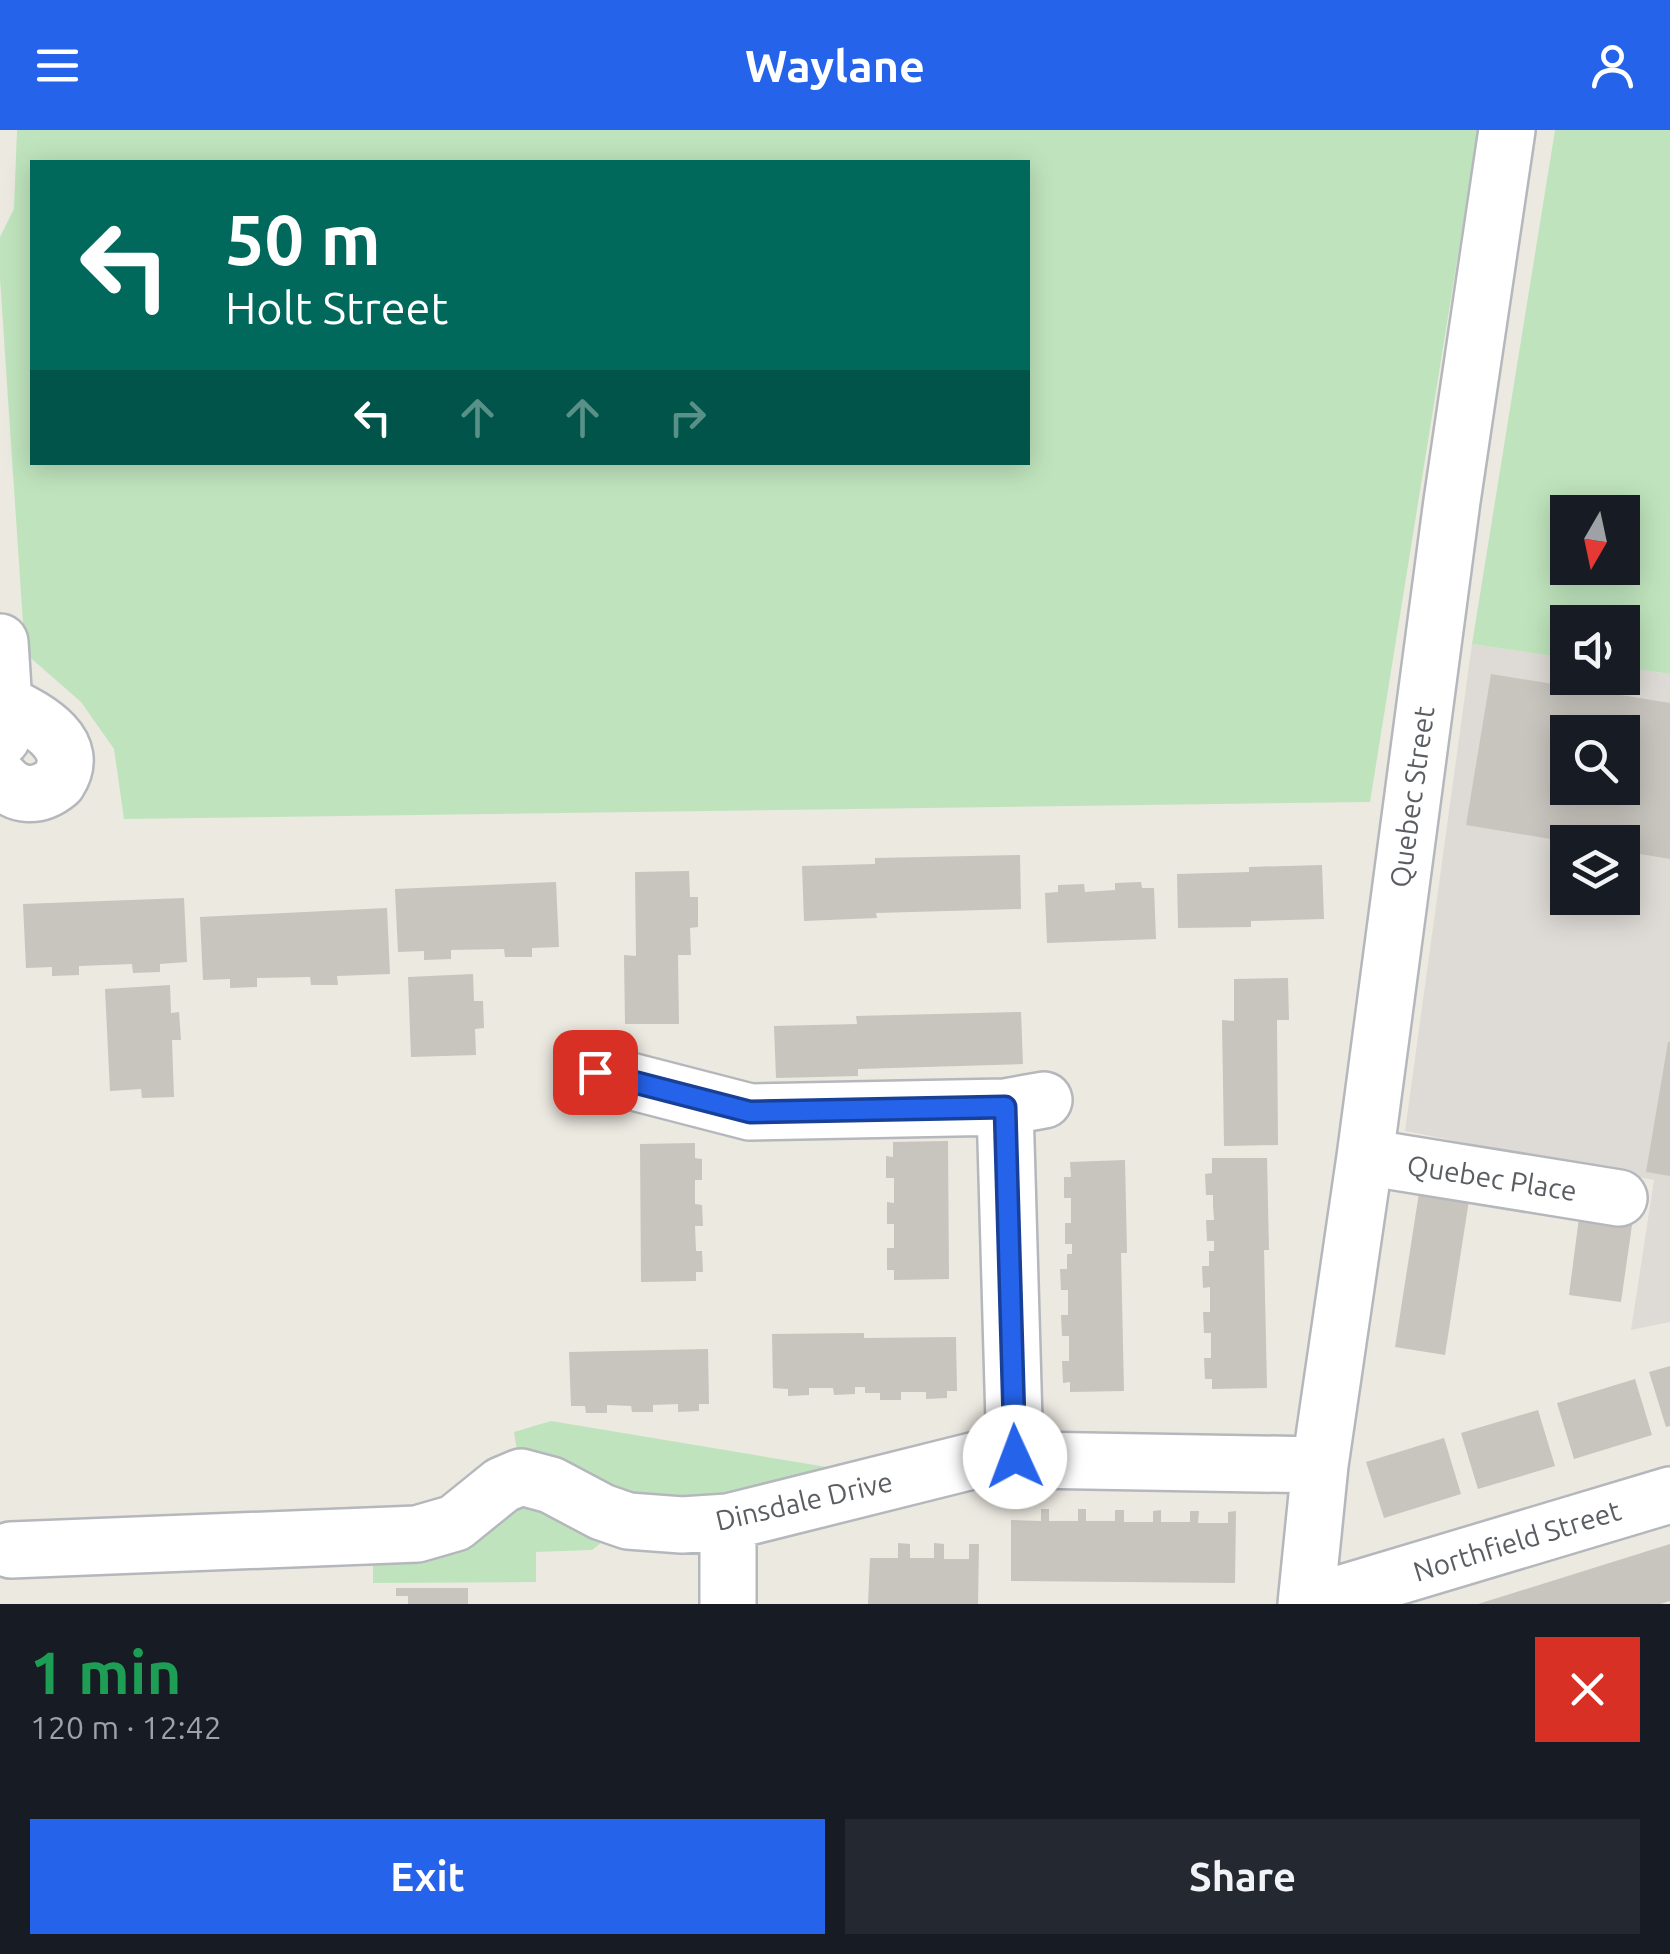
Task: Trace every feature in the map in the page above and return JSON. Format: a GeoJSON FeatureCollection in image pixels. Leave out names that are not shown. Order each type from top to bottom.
{"type":"FeatureCollection","features":[{"type":"Feature","properties":{"kind":"street","name":"Quebec Street"},"geometry":{"type":"LineString","coordinates":[[1306,1604],[1320,1465],[1452,501],[1507,130]]}},
{"type":"Feature","properties":{"kind":"street"},"geometry":{"type":"LineString","coordinates":[[0,642],[2,724],[40,723],[58,738],[65,763],[58,782],[38,794],[13,791],[0,778]]}},
{"type":"Feature","properties":{"kind":"street"},"geometry":{"type":"LineString","coordinates":[[595,1072],[750,1112],[1024,1104],[1015,1457]]}},
{"type":"Feature","properties":{"kind":"street","name":"Quebec Place"},"geometry":{"type":"LineString","coordinates":[[1365,1157],[1619,1198]]}},
{"type":"Feature","properties":{"kind":"street","name":"Dinsdale Drive"},"geometry":{"type":"LineString","coordinates":[[11,1550],[417,1534],[455,1523],[502,1485],[521,1477],[551,1485],[602,1512],[636,1523],[682,1525],[728,1522],[980,1459],[1320,1465]]}},
{"type":"Feature","properties":{"kind":"street","name":"Northfield Street"},"geometry":{"type":"LineString","coordinates":[[1306,1604],[1670,1495]]}},
{"type":"Feature","properties":{"kind":"street"},"geometry":{"type":"LineString","coordinates":[[728,1522],[728,1604]]}},
{"type":"Feature","properties":{"kind":"shaded area"},"geometry":{"type":"Polygon","coordinates":[[[1472,644],[1550,655],[1550,695],[1640,695],[1640,670],[1670,674],[1670,1322],[1631,1330],[1654,1180],[1405,1131],[1472,644]]]}},
{"type":"Feature","properties":{"kind":"green space"},"geometry":{"type":"Polygon","coordinates":[[[17,130],[1478,130],[1370,802],[124,819],[114,749],[81,702],[25,653],[0,237],[14,209],[17,130]]]}},
{"type":"Feature","properties":{"kind":"green space"},"geometry":{"type":"Polygon","coordinates":[[[1555,130],[1670,130],[1670,674],[1640,670],[1640,605],[1550,605],[1550,655],[1472,644],[1555,130]]]}},
{"type":"Feature","properties":{"kind":"green space"},"geometry":{"type":"Polygon","coordinates":[[[551,1421],[899,1479],[629,1521],[592,1550],[536,1552],[536,1582],[373,1583],[373,1537],[521,1477],[514,1432],[551,1421]]]}},
{"type":"Feature","properties":{"kind":"building"},"geometry":{"type":"Polygon","coordinates":[[[1491,674],[1550,684],[1550,695],[1621,695],[1670,703],[1670,859],[1640,854],[1640,825],[1550,825],[1550,839],[1466,825],[1491,674]]]}},
{"type":"Feature","properties":{"kind":"building"},"geometry":{"type":"Polygon","coordinates":[[[1020,855],[1021,909],[876,913],[877,918],[804,921],[802,866],[875,864],[875,858],[1020,855]]]}},
{"type":"Feature","properties":{"kind":"building"},"geometry":{"type":"Polygon","coordinates":[[[1322,865],[1324,919],[1251,921],[1251,927],[1178,928],[1177,874],[1322,865]]]}},
{"type":"Feature","properties":{"kind":"building"},"geometry":{"type":"Polygon","coordinates":[[[689,871],[690,897],[698,897],[698,927],[690,928],[691,955],[678,955],[679,1024],[625,1024],[624,955],[636,956],[635,872],[689,871]]]}},
{"type":"Feature","properties":{"kind":"building"},"geometry":{"type":"Polygon","coordinates":[[[556,882],[559,947],[532,948],[532,957],[505,957],[504,949],[451,950],[451,959],[424,960],[424,951],[398,952],[395,889],[556,882]]]}},
{"type":"Feature","properties":{"kind":"building"},"geometry":{"type":"Polygon","coordinates":[[[1141,882],[1142,888],[1154,888],[1156,939],[1047,943],[1045,893],[1058,892],[1058,885],[1084,884],[1085,892],[1115,890],[1115,883],[1141,882]]]}},
{"type":"Feature","properties":{"kind":"building"},"geometry":{"type":"Polygon","coordinates":[[[184,898],[187,962],[160,964],[160,972],[133,973],[132,964],[79,966],[79,975],[52,976],[52,967],[26,968],[23,904],[184,898]]]}},
{"type":"Feature","properties":{"kind":"building"},"geometry":{"type":"Polygon","coordinates":[[[387,908],[390,974],[337,976],[338,985],[311,985],[310,977],[257,978],[257,987],[230,988],[230,979],[203,980],[200,917],[387,908]]]}},
{"type":"Feature","properties":{"kind":"building"},"geometry":{"type":"Polygon","coordinates":[[[473,974],[474,1001],[483,1001],[484,1028],[475,1029],[476,1055],[411,1057],[408,977],[473,974]]]}},
{"type":"Feature","properties":{"kind":"building"},"geometry":{"type":"Polygon","coordinates":[[[1288,978],[1289,1020],[1277,1020],[1278,1145],[1224,1146],[1222,1020],[1234,1021],[1234,979],[1288,978]]]}},
{"type":"Feature","properties":{"kind":"building"},"geometry":{"type":"Polygon","coordinates":[[[170,985],[171,1013],[179,1012],[181,1040],[172,1040],[174,1097],[142,1098],[141,1089],[110,1091],[105,989],[170,985]]]}},
{"type":"Feature","properties":{"kind":"building"},"geometry":{"type":"Polygon","coordinates":[[[1021,1012],[1023,1064],[858,1069],[858,1076],[776,1078],[774,1026],[857,1024],[856,1016],[1021,1012]]]}},
{"type":"Feature","properties":{"kind":"building"},"geometry":{"type":"Polygon","coordinates":[[[1670,1042],[1670,1176],[1646,1172],[1670,1042]]]}},
{"type":"Feature","properties":{"kind":"building"},"geometry":{"type":"Polygon","coordinates":[[[948,1141],[949,1279],[894,1280],[894,1270],[887,1270],[887,1248],[894,1248],[894,1224],[887,1224],[887,1202],[894,1203],[894,1178],[886,1178],[886,1156],[893,1157],[893,1142],[948,1141]]]}},
{"type":"Feature","properties":{"kind":"building"},"geometry":{"type":"Polygon","coordinates":[[[695,1143],[695,1158],[702,1159],[702,1180],[695,1180],[695,1204],[702,1205],[703,1226],[695,1226],[696,1251],[702,1251],[703,1272],[696,1272],[696,1281],[641,1282],[640,1144],[695,1143]]]}},
{"type":"Feature","properties":{"kind":"building"},"geometry":{"type":"Polygon","coordinates":[[[1212,1158],[1267,1158],[1267,1388],[1212,1389],[1212,1379],[1205,1379],[1204,1358],[1211,1358],[1211,1333],[1204,1333],[1203,1312],[1210,1312],[1210,1287],[1203,1288],[1202,1266],[1209,1266],[1209,1251],[1214,1251],[1214,1241],[1207,1241],[1206,1220],[1214,1220],[1213,1195],[1206,1195],[1205,1174],[1212,1173],[1212,1158]]]}},
{"type":"Feature","properties":{"kind":"building"},"geometry":{"type":"Polygon","coordinates":[[[1125,1160],[1127,1253],[1121,1253],[1124,1391],[1070,1392],[1070,1382],[1063,1383],[1062,1361],[1069,1361],[1069,1336],[1062,1336],[1061,1315],[1068,1315],[1068,1290],[1061,1290],[1060,1269],[1067,1269],[1067,1254],[1072,1254],[1072,1244],[1065,1244],[1065,1223],[1071,1223],[1071,1198],[1064,1198],[1064,1177],[1071,1177],[1070,1162],[1125,1160]]]}},
{"type":"Feature","properties":{"kind":"building"},"geometry":{"type":"Polygon","coordinates":[[[1419,1193],[1469,1200],[1445,1355],[1395,1347],[1419,1193]]]}},
{"type":"Feature","properties":{"kind":"building"},"geometry":{"type":"Polygon","coordinates":[[[1580,1210],[1633,1218],[1621,1302],[1569,1295],[1580,1210]]]}},
{"type":"Feature","properties":{"kind":"building"},"geometry":{"type":"Polygon","coordinates":[[[864,1333],[864,1338],[956,1337],[957,1391],[947,1391],[947,1398],[926,1399],[926,1392],[901,1392],[901,1400],[880,1400],[880,1393],[865,1393],[865,1387],[855,1387],[855,1394],[834,1395],[833,1388],[809,1388],[809,1395],[788,1396],[788,1389],[773,1388],[772,1334],[864,1333]]]}},
{"type":"Feature","properties":{"kind":"building"},"geometry":{"type":"Polygon","coordinates":[[[708,1349],[709,1404],[699,1404],[699,1411],[678,1412],[678,1404],[653,1405],[653,1412],[632,1412],[631,1406],[607,1405],[607,1413],[586,1413],[585,1406],[571,1406],[569,1352],[708,1349]]]}},
{"type":"Feature","properties":{"kind":"building"},"geometry":{"type":"Polygon","coordinates":[[[1670,1366],[1670,1426],[1666,1427],[1649,1372],[1670,1366]]]}},
{"type":"Feature","properties":{"kind":"building"},"geometry":{"type":"Polygon","coordinates":[[[1635,1379],[1652,1435],[1574,1459],[1557,1403],[1635,1379]]]}},
{"type":"Feature","properties":{"kind":"building"},"geometry":{"type":"Polygon","coordinates":[[[1538,1410],[1555,1466],[1478,1489],[1461,1433],[1538,1410]]]}},
{"type":"Feature","properties":{"kind":"building"},"geometry":{"type":"Polygon","coordinates":[[[1444,1438],[1461,1494],[1384,1518],[1366,1462],[1444,1438]]]}},
{"type":"Feature","properties":{"kind":"building"},"geometry":{"type":"Polygon","coordinates":[[[1041,1509],[1049,1509],[1049,1521],[1078,1521],[1078,1509],[1086,1509],[1086,1521],[1115,1521],[1115,1510],[1124,1510],[1124,1522],[1153,1522],[1153,1511],[1161,1510],[1161,1522],[1190,1522],[1190,1511],[1199,1511],[1198,1523],[1228,1523],[1228,1512],[1236,1511],[1235,1583],[1011,1581],[1011,1520],[1041,1521],[1041,1509]]]}},
{"type":"Feature","properties":{"kind":"building"},"geometry":{"type":"Polygon","coordinates":[[[898,1543],[910,1544],[910,1558],[934,1558],[934,1543],[944,1544],[944,1559],[969,1559],[969,1544],[979,1544],[978,1604],[868,1604],[870,1558],[898,1558],[898,1543]]]}},
{"type":"Feature","properties":{"kind":"building"},"geometry":{"type":"Polygon","coordinates":[[[1670,1544],[1670,1601],[1478,1604],[1670,1544]]]}},
{"type":"Feature","properties":{"kind":"building"},"geometry":{"type":"Polygon","coordinates":[[[396,1588],[468,1588],[468,1604],[408,1604],[408,1596],[396,1596],[396,1588]]]}},
{"type":"Feature","properties":{"kind":"route"},"geometry":{"type":"LineString","coordinates":[[595,1072],[750,1112],[1005,1107],[1015,1457]]}}]}
